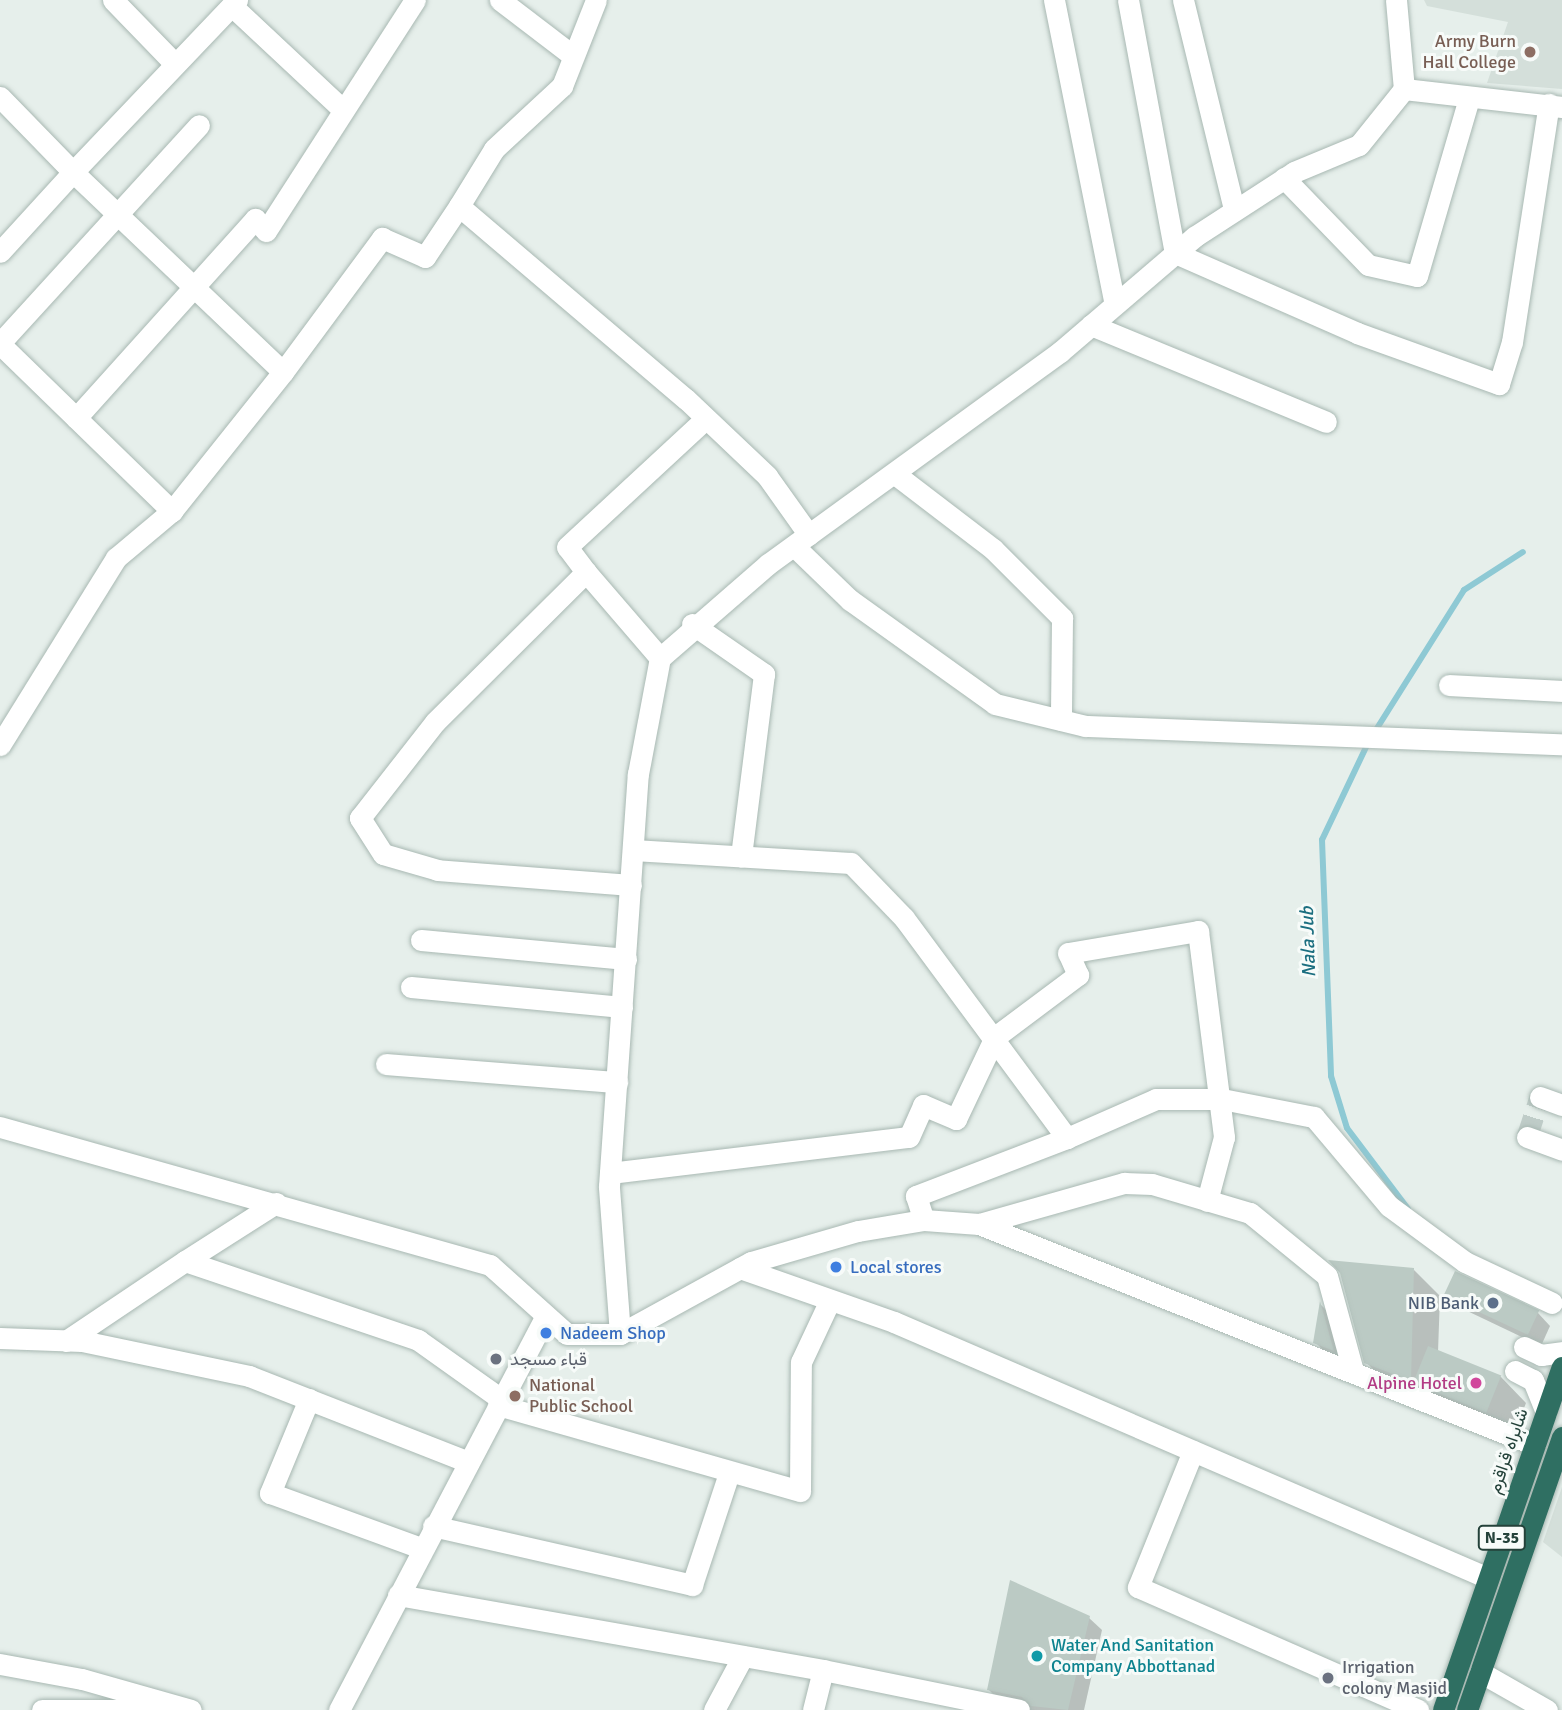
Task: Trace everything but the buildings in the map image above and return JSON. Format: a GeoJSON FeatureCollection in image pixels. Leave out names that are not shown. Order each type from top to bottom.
{"type":"FeatureCollection","features":[{"type":"Feature","properties":{"kind":"highway","name":"شاہراہ قراقرم"},"geometry":{"type":"LineString","coordinates":[[1443,1710],[1562,1367]]}},
{"type":"Feature","properties":{"kind":"highway","name":"N-35"},"geometry":{"type":"LineString","coordinates":[[1467,1710],[1562,1437]]}},
{"type":"Feature","properties":{"kind":"street"},"geometry":{"type":"LineString","coordinates":[[113,0],[175,64]]}},
{"type":"Feature","properties":{"kind":"street"},"geometry":{"type":"LineString","coordinates":[[76,418],[196,289],[255,219],[266,231],[342,109],[415,0]]}},
{"type":"Feature","properties":{"kind":"street"},"geometry":{"type":"LineString","coordinates":[[500,0],[572,55]]}},
{"type":"Feature","properties":{"kind":"street"},"geometry":{"type":"LineString","coordinates":[[0,745],[116,558],[172,511],[283,372],[382,238],[425,257],[494,149],[562,86],[596,0]]}},
{"type":"Feature","properties":{"kind":"street"},"geometry":{"type":"LineString","coordinates":[[1054,0],[1115,304]]}},
{"type":"Feature","properties":{"kind":"street"},"geometry":{"type":"LineString","coordinates":[[1128,0],[1175,253]]}},
{"type":"Feature","properties":{"kind":"street"},"geometry":{"type":"LineString","coordinates":[[1183,0],[1234,210]]}},
{"type":"Feature","properties":{"kind":"street"},"geometry":{"type":"LineString","coordinates":[[620,1334],[610,1173],[638,774],[660,658],[692,624],[1091,325],[1175,253],[1284,178],[1359,145],[1404,89],[1396,0]]}},
{"type":"Feature","properties":{"kind":"street"},"geometry":{"type":"LineString","coordinates":[[0,252],[235,3],[342,109]]}},
{"type":"Feature","properties":{"kind":"street"},"geometry":{"type":"LineString","coordinates":[[1175,253],[1357,333],[1499,384],[1512,342],[1555,105],[1469,98],[1404,89]]}},
{"type":"Feature","properties":{"kind":"street"},"geometry":{"type":"LineString","coordinates":[[0,97],[116,215],[283,372]]}},
{"type":"Feature","properties":{"kind":"street"},"geometry":{"type":"LineString","coordinates":[[1284,178],[1368,265],[1417,276],[1469,98]]}},
{"type":"Feature","properties":{"kind":"street"},"geometry":{"type":"LineString","coordinates":[[172,511],[0,343],[199,125]]}},
{"type":"Feature","properties":{"kind":"street"},"geometry":{"type":"LineString","coordinates":[[459,206],[767,476],[802,540],[849,600],[995,704],[1061,720],[1562,744]]}},
{"type":"Feature","properties":{"kind":"street"},"geometry":{"type":"LineString","coordinates":[[1091,325],[1326,422]]}},
{"type":"Feature","properties":{"kind":"street"},"geometry":{"type":"LineString","coordinates":[[660,658],[567,547],[705,419]]}},
{"type":"Feature","properties":{"kind":"street"},"geometry":{"type":"LineString","coordinates":[[895,474],[993,549],[1062,618],[1061,720]]}},
{"type":"Feature","properties":{"kind":"street"},"geometry":{"type":"LineString","coordinates":[[586,572],[435,722],[360,818],[383,854],[438,870],[631,885]]}},
{"type":"Feature","properties":{"kind":"street"},"geometry":{"type":"LineString","coordinates":[[692,624],[764,674],[741,857]]}},
{"type":"Feature","properties":{"kind":"street"},"geometry":{"type":"LineString","coordinates":[[1449,685],[1562,691]]}},
{"type":"Feature","properties":{"kind":"street"},"geometry":{"type":"LineString","coordinates":[[633,850],[851,863],[904,918],[1068,1138]]}},
{"type":"Feature","properties":{"kind":"street"},"geometry":{"type":"LineString","coordinates":[[610,1173],[909,1137],[923,1105],[956,1119],[995,1037],[1078,975],[1068,953],[1198,930],[1222,1099],[1224,1136],[1207,1201]]}},
{"type":"Feature","properties":{"kind":"street"},"geometry":{"type":"LineString","coordinates":[[421,940],[626,959]]}},
{"type":"Feature","properties":{"kind":"street"},"geometry":{"type":"LineString","coordinates":[[411,987],[622,1007]]}},
{"type":"Feature","properties":{"kind":"street"},"geometry":{"type":"LineString","coordinates":[[386,1064],[617,1082]]}},
{"type":"Feature","properties":{"kind":"street"},"geometry":{"type":"LineString","coordinates":[[1540,1097],[1562,1105]]}},
{"type":"Feature","properties":{"kind":"street"},"geometry":{"type":"LineString","coordinates":[[924,1220],[916,1196],[1068,1138],[1156,1099],[1222,1099],[1314,1117],[1389,1206],[1465,1262],[1552,1303]]}},
{"type":"Feature","properties":{"kind":"street"},"geometry":{"type":"LineString","coordinates":[[1,1126],[490,1265],[544,1319],[566,1334],[620,1334],[740,1268],[858,1231],[924,1220],[979,1224],[1535,1445]]}},
{"type":"Feature","properties":{"kind":"street"},"geometry":{"type":"LineString","coordinates":[[1527,1138],[1562,1150]]}},
{"type":"Feature","properties":{"kind":"street"},"geometry":{"type":"LineString","coordinates":[[979,1224],[1124,1183],[1152,1184],[1250,1213],[1327,1276],[1353,1371]]}},
{"type":"Feature","properties":{"kind":"street"},"geometry":{"type":"LineString","coordinates":[[66,1341],[276,1203]]}},
{"type":"Feature","properties":{"kind":"street"},"geometry":{"type":"LineString","coordinates":[[185,1261],[418,1340],[500,1402],[729,1473],[800,1491],[801,1362],[830,1300]]}},
{"type":"Feature","properties":{"kind":"street"},"geometry":{"type":"LineString","coordinates":[[740,1268],[830,1300],[1193,1451],[1488,1578]]}},
{"type":"Feature","properties":{"kind":"street"},"geometry":{"type":"LineString","coordinates":[[340,1710],[421,1548],[544,1319]]}},
{"type":"Feature","properties":{"kind":"street"},"geometry":{"type":"LineString","coordinates":[[0,1338],[66,1341],[249,1376],[468,1462]]}},
{"type":"Feature","properties":{"kind":"street"},"geometry":{"type":"LineString","coordinates":[[1524,1347],[1541,1355],[1562,1352]]}},
{"type":"Feature","properties":{"kind":"street"},"geometry":{"type":"LineString","coordinates":[[1515,1371],[1532,1380],[1546,1412]]}},
{"type":"Feature","properties":{"kind":"street"},"geometry":{"type":"LineString","coordinates":[[309,1399],[271,1493],[421,1548]]}},
{"type":"Feature","properties":{"kind":"street"},"geometry":{"type":"LineString","coordinates":[[1193,1451],[1138,1587],[1418,1710]]}},
{"type":"Feature","properties":{"kind":"street"},"geometry":{"type":"LineString","coordinates":[[433,1526],[692,1585],[729,1473]]}},
{"type":"Feature","properties":{"kind":"street"},"geometry":{"type":"LineString","coordinates":[[398,1595],[823,1670],[1019,1710]]}},
{"type":"Feature","properties":{"kind":"street"},"geometry":{"type":"LineString","coordinates":[[714,1710],[743,1656]]}},
{"type":"Feature","properties":{"kind":"street"},"geometry":{"type":"LineString","coordinates":[[0,1664],[82,1679],[191,1710]]}},
{"type":"Feature","properties":{"kind":"street"},"geometry":{"type":"LineString","coordinates":[[813,1710],[823,1670]]}},
{"type":"Feature","properties":{"kind":"street"},"geometry":{"type":"LineString","coordinates":[[1480,1672],[1547,1710]]}},
{"type":"Feature","properties":{"kind":"street"},"geometry":{"type":"LineString","coordinates":[[42,1710],[144,1710]]}},
{"type":"Feature","properties":{"kind":"shaded area","name":"Army Burn Hall College"},"geometry":{"type":"Polygon","coordinates":[[[1424,0],[1562,0],[1562,89],[1487,83],[1508,22],[1427,6],[1424,0]]]}},
{"type":"Feature","properties":{"kind":"shaded area"},"geometry":{"type":"Polygon","coordinates":[[[1562,1487],[1562,1557],[1543,1542],[1562,1487]]]}},
{"type":"Feature","properties":{"kind":"waterway","name":"Nala Jub"},"geometry":{"type":"LineString","coordinates":[[1374,733],[1464,590],[1523,552]]}},
{"type":"Feature","properties":{"kind":"waterway","name":"Nala Jub"},"geometry":{"type":"LineString","coordinates":[[1368,743],[1322,840],[1331,1076],[1347,1128],[1408,1209]]}},
{"type":"Feature","properties":{"kind":"tunnel"},"geometry":{"type":"LineString","coordinates":[[1527,1137],[1540,1097]]}},
{"type":"Feature","properties":{"kind":"place","name":"Army Burn Hall College"},"geometry":{"type":"Point","coordinates":[1530,52]}},
{"type":"Feature","properties":{"kind":"place","name":"Local stores"},"geometry":{"type":"Point","coordinates":[836,1267]}},
{"type":"Feature","properties":{"kind":"place","name":"NIB Bank"},"geometry":{"type":"Point","coordinates":[1493,1303]}},
{"type":"Feature","properties":{"kind":"place","name":"Nadeem Shop"},"geometry":{"type":"Point","coordinates":[546,1333]}},
{"type":"Feature","properties":{"kind":"place","name":"قباء مسجد"},"geometry":{"type":"Point","coordinates":[496,1359]}},
{"type":"Feature","properties":{"kind":"place","name":"Alpine Hotel"},"geometry":{"type":"Point","coordinates":[1476,1383]}},
{"type":"Feature","properties":{"kind":"place","name":"National Public School"},"geometry":{"type":"Point","coordinates":[515,1396]}},
{"type":"Feature","properties":{"kind":"place","name":"Water And Sanitation Company Abbottanad"},"geometry":{"type":"Point","coordinates":[1037,1656]}},
{"type":"Feature","properties":{"kind":"place","name":"Irrigation colony Masjid"},"geometry":{"type":"Point","coordinates":[1328,1678]}}]}
